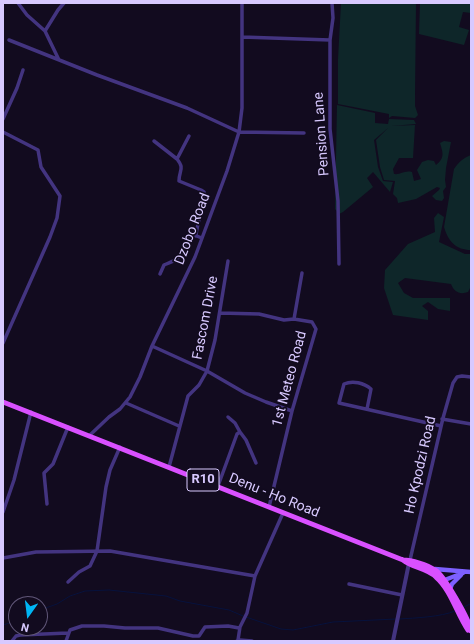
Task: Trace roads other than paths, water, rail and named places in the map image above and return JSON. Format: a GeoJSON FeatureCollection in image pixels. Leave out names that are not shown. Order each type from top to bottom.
{"type":"FeatureCollection","features":[{"type":"Feature","properties":{"kind":"main road","name":"Denu - Ho Road"},"geometry":{"type":"LineString","coordinates":[[3,402],[90,435],[402,560],[435,569],[459,609]]}},
{"type":"Feature","properties":{"kind":"main road","name":"Denu - Ho Road"},"geometry":{"type":"LineString","coordinates":[[409,562],[442,580],[450,589],[467,629],[471,632]]}},
{"type":"Feature","properties":{"kind":"main road"},"geometry":{"type":"LineString","coordinates":[[435,569],[469,572]]}},
{"type":"Feature","properties":{"kind":"main road"},"geometry":{"type":"LineString","coordinates":[[442,580],[469,572]]}},
{"type":"Feature","properties":{"kind":"main road"},"geometry":{"type":"LineString","coordinates":[[450,589],[456,580],[469,572]]}},
{"type":"Feature","properties":{"kind":"street"},"geometry":{"type":"LineString","coordinates":[[18,3],[27,15],[45,31],[59,60]]}},
{"type":"Feature","properties":{"kind":"street"},"geometry":{"type":"LineString","coordinates":[[45,31],[64,3]]}},
{"type":"Feature","properties":{"kind":"street","name":"Dzobo Road"},"geometry":{"type":"LineString","coordinates":[[90,435],[108,417],[126,403],[140,377],[152,346],[195,257],[227,171],[239,132],[242,108],[242,3]]}},
{"type":"Feature","properties":{"kind":"street","name":"Pension Lane"},"geometry":{"type":"LineString","coordinates":[[332,3],[333,18],[330,40],[330,129],[338,202],[339,264]]}},
{"type":"Feature","properties":{"kind":"street"},"geometry":{"type":"LineString","coordinates":[[242,37],[330,40]]}},
{"type":"Feature","properties":{"kind":"street"},"geometry":{"type":"LineString","coordinates":[[9,40],[187,108],[239,132],[304,133]]}},
{"type":"Feature","properties":{"kind":"street"},"geometry":{"type":"LineString","coordinates":[[3,119],[17,88],[23,70]]}},
{"type":"Feature","properties":{"kind":"street"},"geometry":{"type":"LineString","coordinates":[[3,132],[38,150],[41,167],[60,196],[57,218],[50,237],[3,343]]}},
{"type":"Feature","properties":{"kind":"street"},"geometry":{"type":"LineString","coordinates":[[177,159],[189,136]]}},
{"type":"Feature","properties":{"kind":"street"},"geometry":{"type":"LineString","coordinates":[[154,141],[177,159],[181,164],[182,169],[179,181],[204,192],[204,201],[196,235]]}},
{"type":"Feature","properties":{"kind":"street"},"geometry":{"type":"LineString","coordinates":[[160,274],[164,265],[177,259],[181,254],[186,239],[189,236],[192,234],[202,238]]}},
{"type":"Feature","properties":{"kind":"street","name":"Fascom Drive"},"geometry":{"type":"LineString","coordinates":[[169,467],[188,396],[199,385],[206,371],[215,340],[228,261]]}},
{"type":"Feature","properties":{"kind":"street","name":"1st Meteo Road"},"geometry":{"type":"LineString","coordinates":[[269,507],[292,411],[316,329],[312,322],[294,319],[302,273]]}},
{"type":"Feature","properties":{"kind":"street"},"geometry":{"type":"LineString","coordinates":[[220,313],[254,314],[284,320],[294,319]]}},
{"type":"Feature","properties":{"kind":"street"},"geometry":{"type":"LineString","coordinates":[[152,346],[206,371],[245,394],[292,411]]}},
{"type":"Feature","properties":{"kind":"street","name":"Ho Kpodzi Road"},"geometry":{"type":"LineString","coordinates":[[409,562],[442,419],[452,383],[457,377],[471,377]]}},
{"type":"Feature","properties":{"kind":"street"},"geometry":{"type":"LineString","coordinates":[[367,409],[371,389],[358,383],[349,382],[344,384],[339,403],[441,426]]}},
{"type":"Feature","properties":{"kind":"street"},"geometry":{"type":"LineString","coordinates":[[126,403],[179,426]]}},
{"type":"Feature","properties":{"kind":"street"},"geometry":{"type":"LineString","coordinates":[[3,512],[14,480],[30,412]]}},
{"type":"Feature","properties":{"kind":"street"},"geometry":{"type":"LineString","coordinates":[[228,417],[235,423],[246,440],[256,463]]}},
{"type":"Feature","properties":{"kind":"street"},"geometry":{"type":"LineString","coordinates":[[442,419],[471,424]]}},
{"type":"Feature","properties":{"kind":"street"},"geometry":{"type":"LineString","coordinates":[[47,504],[44,473],[53,464],[68,427]]}},
{"type":"Feature","properties":{"kind":"street"},"geometry":{"type":"LineString","coordinates":[[218,486],[236,434],[240,432]]}},
{"type":"Feature","properties":{"kind":"street"},"geometry":{"type":"LineString","coordinates":[[68,582],[79,572],[90,566],[97,551],[106,487],[110,470],[120,448]]}},
{"type":"Feature","properties":{"kind":"street"},"geometry":{"type":"LineString","coordinates":[[252,641],[237,641],[240,628],[246,614],[255,576],[283,513]]}},
{"type":"Feature","properties":{"kind":"street"},"geometry":{"type":"LineString","coordinates":[[3,558],[36,552],[110,551],[255,576]]}},
{"type":"Feature","properties":{"kind":"street"},"geometry":{"type":"LineString","coordinates":[[393,641],[409,562]]}},
{"type":"Feature","properties":{"kind":"street"},"geometry":{"type":"LineString","coordinates":[[349,584],[402,595]]}},
{"type":"Feature","properties":{"kind":"street"},"geometry":{"type":"LineString","coordinates":[[12,641],[16,636],[20,635],[68,632],[82,626],[141,629],[158,628],[199,636],[205,627],[228,626],[240,628]]}},
{"type":"Feature","properties":{"kind":"street"},"geometry":{"type":"LineString","coordinates":[[66,641],[68,632]]}},
{"type":"Feature","properties":{"kind":"waterway"},"geometry":{"type":"LineString","coordinates":[[48,607],[57,604],[70,596],[85,591],[109,590],[166,596],[180,601],[229,610],[243,616]]}},
{"type":"Feature","properties":{"kind":"waterway"},"geometry":{"type":"LineString","coordinates":[[464,607],[470,604]]}},
{"type":"Feature","properties":{"kind":"waterway"},"geometry":{"type":"LineString","coordinates":[[399,619],[435,616],[455,611]]}},
{"type":"Feature","properties":{"kind":"waterway"},"geometry":{"type":"LineString","coordinates":[[246,617],[281,629],[293,630],[333,622],[396,619]]}},
{"type":"Feature","properties":{"kind":"waterway"},"geometry":{"type":"LineString","coordinates":[[3,625],[8,623]]}}]}
